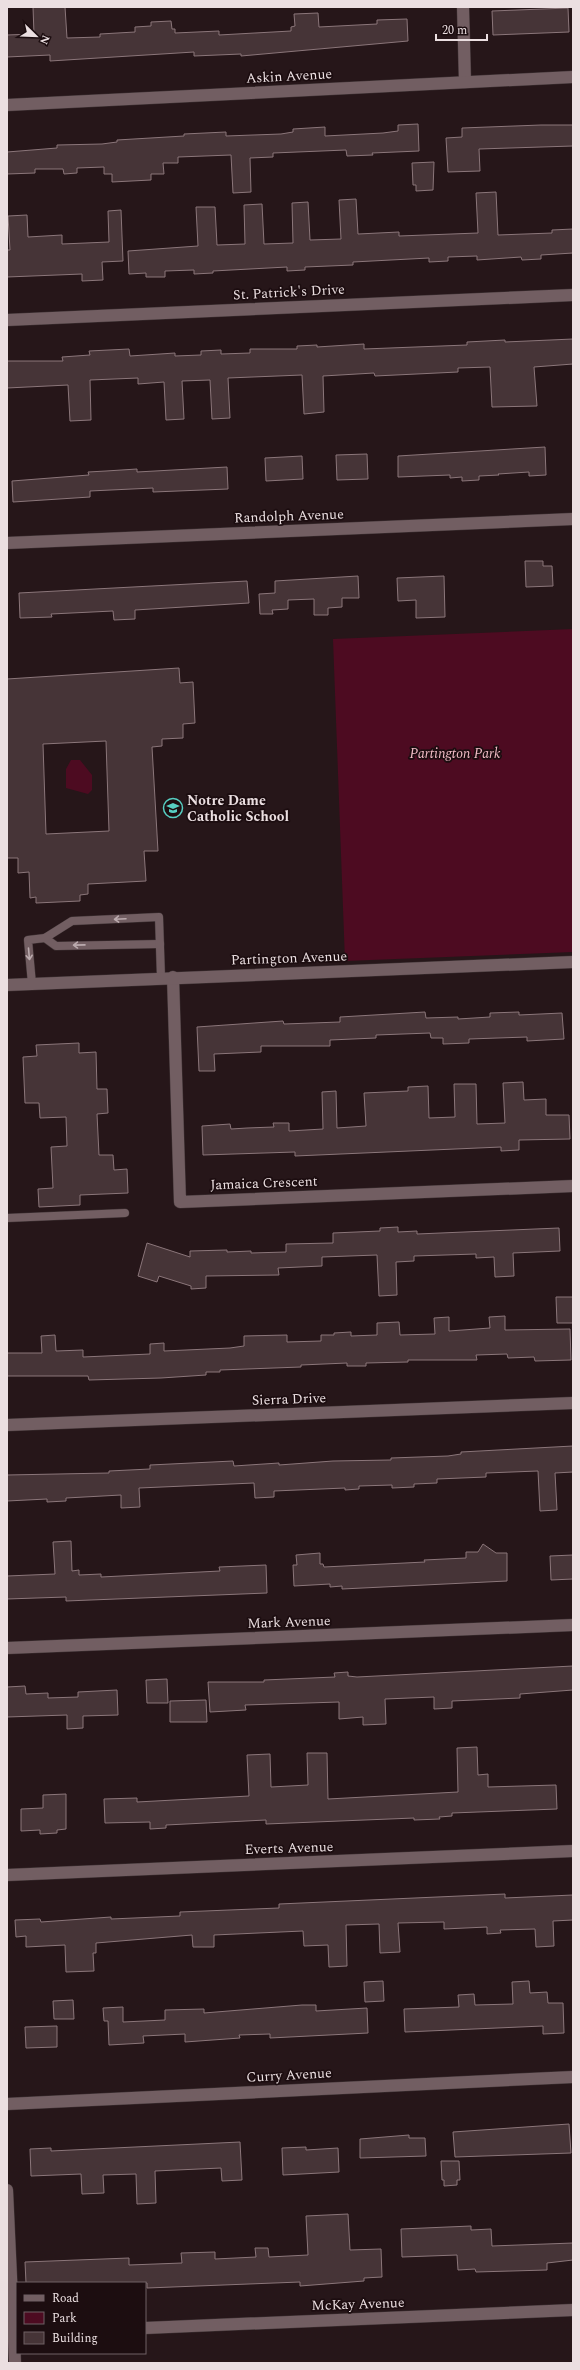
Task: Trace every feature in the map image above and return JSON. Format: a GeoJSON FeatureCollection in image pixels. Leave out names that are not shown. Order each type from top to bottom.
{"type":"FeatureCollection","features":[{"type":"Feature","properties":{"kind":"street"},"geometry":{"type":"LineString","coordinates":[[463,7],[466,82]]}},
{"type":"Feature","properties":{"kind":"street","name":"Askin Avenue"},"geometry":{"type":"LineString","coordinates":[[7,105],[573,77]]}},
{"type":"Feature","properties":{"kind":"street","name":"St. Patrick's Drive"},"geometry":{"type":"LineString","coordinates":[[7,320],[573,294]]}},
{"type":"Feature","properties":{"kind":"street","name":"Randolph Avenue"},"geometry":{"type":"LineString","coordinates":[[7,543],[573,519]]}},
{"type":"Feature","properties":{"kind":"street","name":"Partington Avenue"},"geometry":{"type":"LineString","coordinates":[[7,985],[573,962]]}},
{"type":"Feature","properties":{"kind":"street","name":"Jamaica Crescent"},"geometry":{"type":"LineString","coordinates":[[167,978],[180,1202],[573,1186]]}},
{"type":"Feature","properties":{"kind":"street","name":"Sierra Drive"},"geometry":{"type":"LineString","coordinates":[[7,1424],[573,1403]]}},
{"type":"Feature","properties":{"kind":"street","name":"Mark Avenue"},"geometry":{"type":"LineString","coordinates":[[7,1648],[573,1625]]}},
{"type":"Feature","properties":{"kind":"street","name":"Everts Avenue"},"geometry":{"type":"LineString","coordinates":[[7,1875],[573,1852]]}},
{"type":"Feature","properties":{"kind":"street","name":"Curry Avenue"},"geometry":{"type":"LineString","coordinates":[[7,2104],[573,2077]]}},
{"type":"Feature","properties":{"kind":"street"},"geometry":{"type":"LineString","coordinates":[[7,2190],[15,2363]]}},
{"type":"Feature","properties":{"kind":"street","name":"McKay Avenue"},"geometry":{"type":"LineString","coordinates":[[146,2328],[573,2310]]}},
{"type":"Feature","properties":{"kind":"lane"},"geometry":{"type":"LineString","coordinates":[[32,984],[28,940],[45,938],[72,921],[159,917],[160,944],[167,978]]}},
{"type":"Feature","properties":{"kind":"lane"},"geometry":{"type":"LineString","coordinates":[[45,938],[56,946],[160,944]]}},
{"type":"Feature","properties":{"kind":"lane"},"geometry":{"type":"LineString","coordinates":[[7,1218],[125,1213]]}},
{"type":"Feature","properties":{"kind":"green space","name":"Partington Park"},"geometry":{"type":"Polygon","coordinates":[[[573,629],[573,952],[345,961],[333,639],[573,629]]]}},
{"type":"Feature","properties":{"kind":"green space"},"geometry":{"type":"Polygon","coordinates":[[[71,760],[80,760],[92,775],[92,790],[88,794],[66,788],[66,769],[71,760]]]}},
{"type":"Feature","properties":{"kind":"building"},"geometry":{"type":"Polygon","coordinates":[[[33,7],[65,7],[67,38],[100,37],[100,34],[135,32],[135,27],[151,26],[151,22],[171,21],[172,29],[175,29],[175,33],[219,31],[219,35],[291,31],[291,27],[295,26],[294,14],[318,13],[319,27],[377,24],[377,20],[407,19],[408,41],[241,56],[241,54],[194,56],[194,52],[50,61],[50,55],[7,57],[7,35],[34,34],[33,7]]]}},
{"type":"Feature","properties":{"kind":"building"},"geometry":{"type":"Polygon","coordinates":[[[568,8],[569,32],[493,35],[492,11],[568,8]]]}},
{"type":"Feature","properties":{"kind":"building"},"geometry":{"type":"Polygon","coordinates":[[[418,124],[419,151],[372,153],[373,155],[347,156],[346,150],[273,153],[273,157],[250,158],[251,192],[233,193],[231,155],[178,157],[178,163],[163,163],[164,174],[151,174],[151,180],[112,182],[112,174],[104,174],[104,167],[77,168],[77,173],[64,174],[63,169],[35,169],[35,173],[7,174],[7,152],[57,148],[57,145],[102,144],[117,142],[117,140],[184,136],[184,134],[226,132],[226,136],[281,134],[293,132],[293,129],[325,127],[325,136],[383,133],[398,131],[398,125],[418,124]]]}},
{"type":"Feature","properties":{"kind":"building"},"geometry":{"type":"Polygon","coordinates":[[[573,125],[573,146],[479,149],[480,171],[448,172],[446,138],[462,137],[462,128],[573,125]]]}},
{"type":"Feature","properties":{"kind":"building"},"geometry":{"type":"Polygon","coordinates":[[[434,162],[433,190],[416,191],[416,185],[413,185],[412,163],[434,162]]]}},
{"type":"Feature","properties":{"kind":"building"},"geometry":{"type":"Polygon","coordinates":[[[496,192],[498,235],[552,233],[552,230],[573,229],[573,253],[541,255],[541,259],[522,260],[521,257],[477,260],[477,256],[448,257],[448,261],[429,262],[429,258],[353,262],[353,265],[305,267],[305,270],[287,271],[287,267],[213,271],[213,273],[194,274],[194,270],[165,271],[165,277],[146,277],[146,273],[129,274],[128,251],[198,246],[196,207],[215,207],[217,245],[245,244],[244,205],[262,204],[264,244],[293,243],[292,203],[308,202],[310,240],[341,239],[339,200],[356,199],[358,234],[399,232],[399,236],[478,233],[476,193],[496,192]]]}},
{"type":"Feature","properties":{"kind":"building"},"geometry":{"type":"Polygon","coordinates":[[[121,210],[123,261],[102,262],[103,280],[82,281],[82,274],[7,277],[7,250],[10,250],[8,216],[27,215],[28,237],[62,235],[62,244],[109,242],[108,211],[121,210]]]}},
{"type":"Feature","properties":{"kind":"building"},"geometry":{"type":"Polygon","coordinates":[[[573,339],[573,364],[534,367],[537,406],[492,407],[490,367],[458,368],[458,372],[375,376],[374,373],[323,376],[324,412],[304,414],[302,375],[228,378],[230,418],[212,419],[210,380],[182,381],[184,419],[166,420],[164,382],[138,384],[138,378],[90,380],[91,420],[70,421],[68,385],[7,388],[7,361],[63,361],[62,357],[90,355],[89,351],[129,349],[130,356],[175,353],[175,356],[201,355],[201,351],[221,350],[221,354],[250,353],[250,349],[297,349],[297,346],[317,345],[317,347],[364,344],[364,349],[467,345],[467,342],[505,340],[505,342],[573,339]]]}},
{"type":"Feature","properties":{"kind":"building"},"geometry":{"type":"Polygon","coordinates":[[[545,447],[546,475],[529,476],[529,472],[498,474],[499,475],[479,476],[479,480],[462,481],[462,477],[450,478],[450,475],[398,477],[398,456],[545,447]]]}},
{"type":"Feature","properties":{"kind":"building"},"geometry":{"type":"Polygon","coordinates":[[[367,454],[368,479],[337,480],[336,455],[367,454]]]}},
{"type":"Feature","properties":{"kind":"building"},"geometry":{"type":"Polygon","coordinates":[[[302,456],[303,479],[266,481],[265,458],[302,456]]]}},
{"type":"Feature","properties":{"kind":"building"},"geometry":{"type":"Polygon","coordinates":[[[227,467],[228,489],[153,492],[153,488],[90,491],[90,497],[13,502],[12,481],[89,475],[88,472],[137,469],[137,472],[227,467]]]}},
{"type":"Feature","properties":{"kind":"building"},"geometry":{"type":"Polygon","coordinates":[[[525,561],[543,561],[543,566],[552,566],[553,586],[526,587],[525,561]]]}},
{"type":"Feature","properties":{"kind":"building"},"geometry":{"type":"Polygon","coordinates":[[[358,576],[359,598],[342,598],[342,607],[328,608],[328,615],[314,615],[314,599],[288,600],[288,609],[272,610],[273,614],[260,614],[259,594],[275,593],[275,581],[358,576]]]}},
{"type":"Feature","properties":{"kind":"building"},"geometry":{"type":"Polygon","coordinates":[[[444,576],[445,617],[416,618],[416,600],[398,601],[397,578],[444,576]]]}},
{"type":"Feature","properties":{"kind":"building"},"geometry":{"type":"Polygon","coordinates":[[[247,581],[249,603],[135,610],[135,619],[114,620],[113,611],[51,614],[52,617],[20,618],[19,593],[247,581]]]}},
{"type":"Feature","properties":{"kind":"building"},"geometry":{"type":"Polygon","coordinates":[[[179,668],[180,683],[193,682],[195,723],[183,724],[183,738],[162,739],[162,746],[152,747],[158,851],[144,851],[146,881],[88,884],[88,894],[80,895],[80,901],[36,903],[36,897],[30,898],[29,872],[18,873],[18,858],[7,858],[7,679],[179,668]],[[106,741],[43,744],[46,834],[109,831],[106,741]]]}},
{"type":"Feature","properties":{"kind":"building"},"geometry":{"type":"Polygon","coordinates":[[[425,1012],[426,1018],[458,1017],[458,1019],[490,1017],[490,1013],[519,1012],[519,1015],[562,1013],[564,1039],[527,1041],[527,1037],[469,1039],[469,1043],[443,1044],[443,1038],[431,1038],[430,1033],[376,1035],[376,1038],[330,1040],[330,1046],[261,1046],[261,1052],[214,1054],[215,1071],[199,1071],[197,1027],[283,1021],[284,1024],[340,1022],[340,1017],[425,1012]]]}},
{"type":"Feature","properties":{"kind":"building"},"geometry":{"type":"Polygon","coordinates":[[[79,1043],[79,1053],[96,1052],[97,1089],[107,1089],[108,1113],[97,1114],[99,1155],[113,1155],[114,1170],[127,1169],[128,1193],[80,1195],[80,1205],[39,1207],[38,1189],[53,1188],[51,1147],[67,1146],[66,1117],[40,1118],[39,1103],[25,1103],[23,1057],[37,1056],[36,1045],[79,1043]]]}},
{"type":"Feature","properties":{"kind":"building"},"geometry":{"type":"Polygon","coordinates":[[[523,1082],[524,1100],[546,1099],[546,1115],[569,1115],[570,1139],[519,1140],[519,1150],[501,1151],[501,1147],[295,1156],[295,1152],[203,1155],[202,1126],[230,1124],[231,1129],[274,1127],[273,1123],[289,1123],[289,1131],[323,1129],[322,1092],[336,1091],[337,1128],[366,1126],[364,1093],[408,1091],[408,1087],[428,1086],[429,1118],[455,1117],[454,1084],[476,1084],[477,1124],[505,1123],[503,1083],[523,1082]]]}},
{"type":"Feature","properties":{"kind":"building"},"geometry":{"type":"Polygon","coordinates":[[[398,1227],[398,1232],[417,1231],[417,1234],[559,1228],[560,1251],[513,1253],[514,1276],[495,1277],[494,1257],[476,1258],[476,1254],[414,1256],[414,1261],[396,1262],[397,1295],[379,1296],[377,1255],[322,1257],[322,1266],[278,1268],[279,1275],[206,1276],[206,1288],[191,1289],[191,1286],[159,1276],[157,1282],[138,1276],[147,1243],[190,1257],[190,1251],[227,1250],[227,1252],[251,1251],[251,1253],[286,1252],[286,1244],[333,1243],[333,1233],[380,1231],[380,1228],[398,1227]]]}},
{"type":"Feature","properties":{"kind":"building"},"geometry":{"type":"Polygon","coordinates":[[[556,1297],[573,1297],[573,1323],[557,1323],[556,1297]]]}},
{"type":"Feature","properties":{"kind":"building"},"geometry":{"type":"Polygon","coordinates":[[[505,1316],[505,1330],[570,1329],[571,1360],[535,1361],[534,1357],[508,1358],[507,1354],[476,1355],[477,1360],[408,1360],[408,1362],[366,1363],[366,1366],[347,1366],[347,1363],[301,1365],[301,1367],[220,1370],[220,1372],[206,1372],[206,1375],[161,1378],[89,1380],[88,1376],[7,1376],[7,1353],[42,1353],[41,1336],[55,1335],[56,1351],[83,1350],[83,1357],[150,1354],[150,1344],[164,1343],[164,1351],[230,1348],[244,1346],[244,1336],[287,1335],[287,1342],[321,1341],[321,1335],[334,1335],[334,1333],[351,1332],[351,1336],[377,1335],[377,1323],[399,1322],[400,1335],[435,1334],[434,1318],[449,1317],[449,1331],[490,1328],[489,1317],[505,1316]]]}},
{"type":"Feature","properties":{"kind":"building"},"geometry":{"type":"Polygon","coordinates":[[[573,1446],[573,1472],[555,1473],[557,1510],[540,1511],[538,1471],[486,1473],[486,1477],[437,1479],[437,1483],[414,1484],[414,1487],[392,1488],[392,1485],[359,1486],[359,1489],[345,1490],[345,1488],[274,1491],[274,1497],[255,1498],[254,1483],[139,1488],[140,1507],[121,1508],[121,1495],[66,1498],[66,1501],[47,1502],[47,1499],[7,1501],[7,1475],[109,1473],[109,1471],[150,1469],[150,1465],[233,1461],[234,1466],[279,1463],[279,1465],[333,1461],[391,1460],[391,1458],[448,1456],[461,1454],[461,1452],[573,1446]]]}},
{"type":"Feature","properties":{"kind":"building"},"geometry":{"type":"Polygon","coordinates":[[[71,1541],[72,1571],[79,1570],[79,1575],[101,1574],[101,1577],[220,1571],[219,1567],[266,1565],[267,1593],[66,1601],[66,1597],[7,1599],[7,1576],[55,1574],[53,1542],[71,1541]]]}},
{"type":"Feature","properties":{"kind":"building"},"geometry":{"type":"Polygon","coordinates":[[[483,1544],[496,1553],[507,1553],[507,1581],[342,1589],[342,1586],[330,1587],[330,1584],[294,1586],[293,1565],[297,1565],[296,1555],[320,1553],[320,1564],[323,1564],[324,1567],[425,1562],[424,1560],[466,1558],[466,1552],[478,1552],[483,1544]]]}},
{"type":"Feature","properties":{"kind":"building"},"geometry":{"type":"Polygon","coordinates":[[[573,1555],[573,1579],[551,1580],[550,1556],[573,1555]]]}},
{"type":"Feature","properties":{"kind":"building"},"geometry":{"type":"Polygon","coordinates":[[[573,1666],[573,1690],[520,1694],[520,1698],[452,1701],[452,1708],[434,1709],[434,1697],[385,1699],[386,1724],[363,1725],[363,1717],[339,1719],[339,1702],[245,1705],[246,1710],[210,1712],[208,1682],[264,1682],[264,1680],[335,1677],[334,1673],[348,1672],[348,1676],[357,1677],[573,1666]]]}},
{"type":"Feature","properties":{"kind":"building"},"geometry":{"type":"Polygon","coordinates":[[[167,1679],[168,1703],[147,1703],[146,1680],[167,1679]]]}},
{"type":"Feature","properties":{"kind":"building"},"geometry":{"type":"Polygon","coordinates":[[[25,1686],[26,1694],[48,1693],[48,1698],[78,1697],[78,1692],[117,1690],[118,1715],[83,1716],[83,1728],[67,1729],[67,1715],[7,1717],[7,1687],[25,1686]]]}},
{"type":"Feature","properties":{"kind":"building"},"geometry":{"type":"Polygon","coordinates":[[[206,1700],[207,1722],[170,1722],[170,1701],[206,1700]]]}},
{"type":"Feature","properties":{"kind":"building"},"geometry":{"type":"Polygon","coordinates":[[[477,1747],[478,1775],[488,1774],[488,1787],[556,1785],[557,1809],[452,1813],[452,1816],[439,1817],[440,1819],[414,1820],[414,1818],[266,1824],[266,1820],[166,1825],[166,1828],[150,1829],[150,1822],[105,1823],[104,1799],[137,1798],[137,1802],[249,1796],[247,1755],[270,1754],[271,1787],[308,1785],[307,1753],[327,1753],[328,1799],[458,1792],[457,1748],[477,1747]]]}},
{"type":"Feature","properties":{"kind":"building"},"geometry":{"type":"Polygon","coordinates":[[[66,1794],[66,1829],[57,1830],[57,1833],[40,1834],[40,1830],[21,1831],[21,1809],[43,1808],[43,1795],[66,1794]]]}},
{"type":"Feature","properties":{"kind":"building"},"geometry":{"type":"Polygon","coordinates":[[[505,1894],[505,1898],[573,1895],[573,1920],[553,1921],[554,1946],[536,1947],[535,1929],[500,1930],[501,1933],[487,1934],[487,1927],[444,1929],[444,1922],[398,1923],[400,1952],[380,1953],[379,1924],[346,1925],[347,1966],[329,1967],[328,1945],[304,1946],[303,1931],[214,1935],[214,1947],[193,1947],[192,1935],[96,1943],[96,1953],[93,1953],[94,1971],[66,1972],[65,1945],[26,1947],[26,1936],[16,1937],[15,1920],[40,1919],[41,1922],[111,1917],[111,1919],[180,1916],[180,1912],[279,1908],[279,1904],[505,1894]]]}},
{"type":"Feature","properties":{"kind":"building"},"geometry":{"type":"Polygon","coordinates":[[[383,1981],[384,2001],[365,2002],[364,1982],[383,1981]]]}},
{"type":"Feature","properties":{"kind":"building"},"geometry":{"type":"Polygon","coordinates":[[[529,1981],[530,1993],[547,1992],[548,2003],[563,2003],[564,2033],[543,2034],[543,2026],[405,2032],[404,2009],[459,2007],[458,1995],[474,1994],[475,2005],[513,2004],[512,1982],[529,1981]]]}},
{"type":"Feature","properties":{"kind":"building"},"geometry":{"type":"Polygon","coordinates":[[[73,2000],[74,2019],[54,2019],[53,2001],[73,2000]]]}},
{"type":"Feature","properties":{"kind":"building"},"geometry":{"type":"Polygon","coordinates":[[[316,2005],[316,2011],[367,2008],[368,2033],[270,2038],[270,2034],[239,2035],[240,2038],[185,2042],[185,2034],[143,2036],[144,2043],[109,2045],[108,2021],[104,2021],[103,2008],[123,2007],[123,2022],[165,2020],[165,2010],[204,2009],[204,2013],[316,2005]]]}},
{"type":"Feature","properties":{"kind":"building"},"geometry":{"type":"Polygon","coordinates":[[[57,2026],[57,2047],[26,2048],[25,2027],[57,2026]]]}},
{"type":"Feature","properties":{"kind":"building"},"geometry":{"type":"Polygon","coordinates":[[[569,2124],[571,2153],[455,2157],[453,2132],[569,2124]]]}},
{"type":"Feature","properties":{"kind":"building"},"geometry":{"type":"Polygon","coordinates":[[[409,2135],[409,2138],[425,2138],[426,2156],[360,2158],[360,2139],[409,2135]]]}},
{"type":"Feature","properties":{"kind":"building"},"geometry":{"type":"Polygon","coordinates":[[[240,2142],[242,2180],[222,2181],[221,2168],[155,2171],[156,2203],[137,2204],[136,2174],[103,2175],[104,2193],[82,2194],[81,2174],[31,2176],[30,2149],[51,2148],[51,2151],[240,2142]]]}},
{"type":"Feature","properties":{"kind":"building"},"geometry":{"type":"Polygon","coordinates":[[[306,2147],[306,2150],[338,2148],[339,2172],[283,2175],[282,2148],[306,2147]]]}},
{"type":"Feature","properties":{"kind":"building"},"geometry":{"type":"Polygon","coordinates":[[[441,2161],[459,2161],[460,2180],[457,2180],[457,2185],[444,2186],[444,2180],[442,2180],[441,2161]]]}},
{"type":"Feature","properties":{"kind":"building"},"geometry":{"type":"Polygon","coordinates":[[[348,2214],[350,2250],[381,2249],[382,2277],[364,2278],[364,2281],[300,2286],[300,2282],[147,2288],[146,2282],[26,2282],[25,2262],[129,2258],[129,2265],[182,2263],[181,2253],[215,2252],[215,2259],[256,2257],[255,2248],[268,2248],[269,2257],[308,2255],[306,2216],[348,2214]]]}},
{"type":"Feature","properties":{"kind":"building"},"geometry":{"type":"Polygon","coordinates":[[[471,2226],[471,2230],[491,2229],[492,2246],[573,2243],[573,2260],[547,2263],[547,2270],[476,2272],[475,2269],[458,2270],[457,2255],[402,2257],[401,2229],[471,2226]]]}},
{"type":"Feature","properties":{"kind":"place","name":"Notre Dame Catholic School"},"geometry":{"type":"Point","coordinates":[173,808]}}]}
